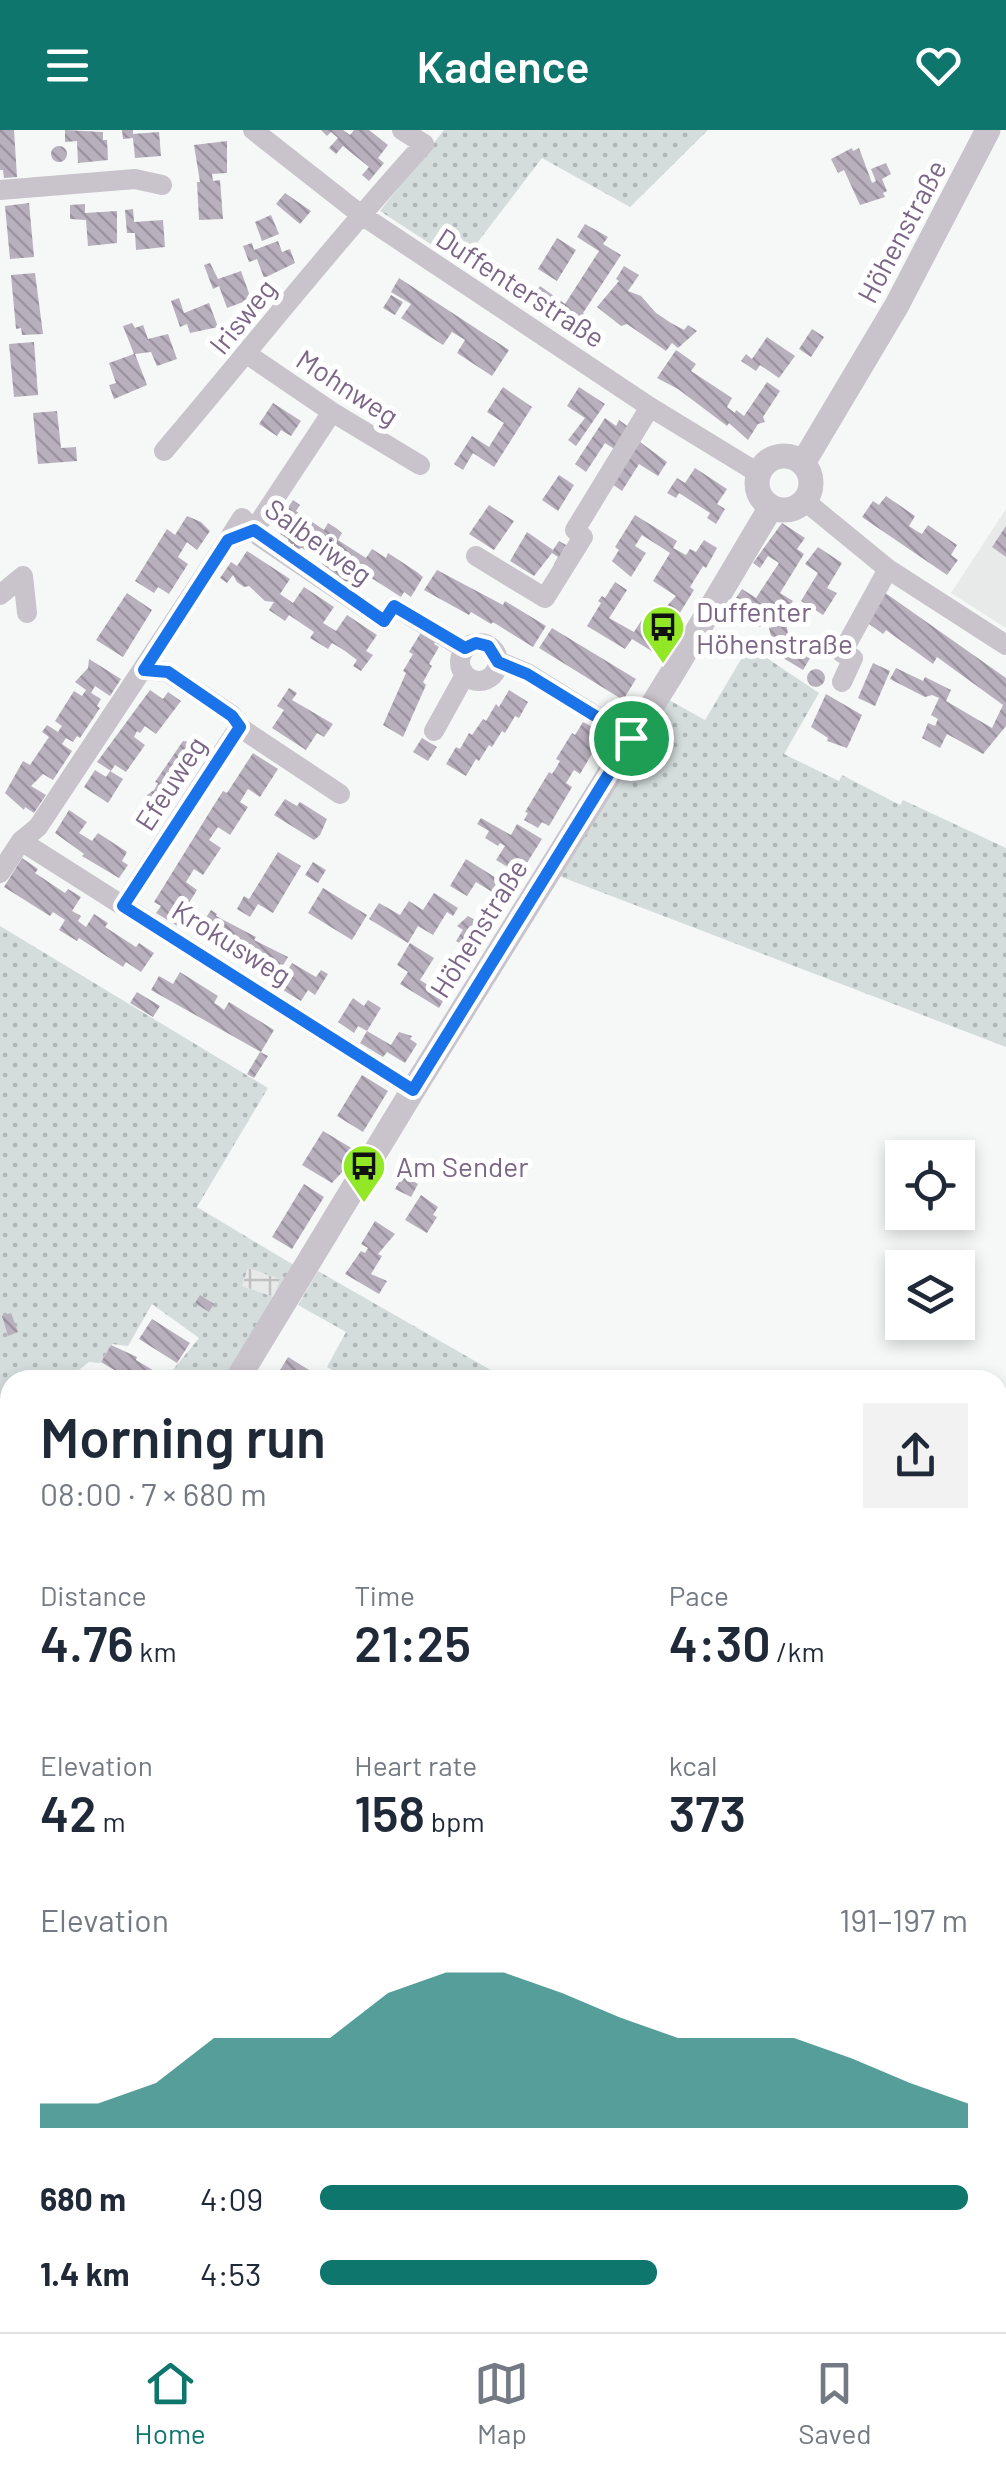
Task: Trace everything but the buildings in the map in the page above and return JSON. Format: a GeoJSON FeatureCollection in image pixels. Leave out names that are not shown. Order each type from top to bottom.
{"type":"FeatureCollection","features":[{"type":"Feature","properties":{"kind":"street","name":"Duffenterstraße"},"geometry":{"type":"LineString","coordinates":[[253,130],[360,214],[758,474]]}},
{"type":"Feature","properties":{"kind":"street"},"geometry":{"type":"LineString","coordinates":[[360,214],[424,144],[402,130]]}},
{"type":"Feature","properties":{"kind":"street","name":"Höhenstraße"},"geometry":{"type":"LineString","coordinates":[[796,459],[973,130]]}},
{"type":"Feature","properties":{"kind":"street","name":"Höhenstraße"},"geometry":{"type":"LineString","coordinates":[[796,459],[897,305],[988,130]]}},
{"type":"Feature","properties":{"kind":"street"},"geometry":{"type":"LineString","coordinates":[[0,190],[135,179],[162,185]]}},
{"type":"Feature","properties":{"kind":"street","name":"Irisweg"},"geometry":{"type":"LineString","coordinates":[[164,451],[360,214]]}},
{"type":"Feature","properties":{"kind":"street","name":"Mohnweg"},"geometry":{"type":"LineString","coordinates":[[247,354],[332,412],[420,464]]}},
{"type":"Feature","properties":{"kind":"street"},"geometry":{"type":"LineString","coordinates":[[312,440],[314,400]]}},
{"type":"Feature","properties":{"kind":"street"},"geometry":{"type":"LineString","coordinates":[[476,556],[545,598],[584,537],[574,530],[650,407]]}},
{"type":"Feature","properties":{"kind":"street"},"geometry":{"type":"LineString","coordinates":[[0,873],[21,841],[38,827],[228,540],[254,530],[332,412]]}},
{"type":"Feature","properties":{"kind":"street","name":"Höhenstraße"},"geometry":{"type":"LineString","coordinates":[[758,474],[770,458],[796,459]]}},
{"type":"Feature","properties":{"kind":"street"},"geometry":{"type":"LineString","coordinates":[[758,474],[758,492],[771,507],[795,508],[805,501],[811,478],[796,459]]}},
{"type":"Feature","properties":{"kind":"street"},"geometry":{"type":"LineString","coordinates":[[805,501],[888,569],[1006,645]]}},
{"type":"Feature","properties":{"kind":"street","name":"Höhenstraße"},"geometry":{"type":"LineString","coordinates":[[243,1370],[771,507]]}},
{"type":"Feature","properties":{"kind":"street","name":"Salbeiweg"},"geometry":{"type":"LineString","coordinates":[[254,530],[384,621],[394,606],[465,648]]}},
{"type":"Feature","properties":{"kind":"street"},"geometry":{"type":"LineString","coordinates":[[842,682],[853,658],[842,653],[888,569]]}},
{"type":"Feature","properties":{"kind":"street"},"geometry":{"type":"LineString","coordinates":[[0,594],[23,576],[28,613]]}},
{"type":"Feature","properties":{"kind":"street"},"geometry":{"type":"LineString","coordinates":[[483,643],[494,650],[498,662],[494,673],[483,680],[466,674],[460,662],[465,648],[483,643]]}},
{"type":"Feature","properties":{"kind":"street"},"geometry":{"type":"LineString","coordinates":[[158,651],[168,672]]}},
{"type":"Feature","properties":{"kind":"street"},"geometry":{"type":"LineString","coordinates":[[498,662],[527,674],[631,738]]}},
{"type":"Feature","properties":{"kind":"street","name":"Efeuweg"},"geometry":{"type":"LineString","coordinates":[[123,906],[240,727],[232,716],[168,672],[144,670]]}},
{"type":"Feature","properties":{"kind":"street"},"geometry":{"type":"LineString","coordinates":[[434,731],[466,674]]}},
{"type":"Feature","properties":{"kind":"street"},"geometry":{"type":"LineString","coordinates":[[240,727],[340,794]]}},
{"type":"Feature","properties":{"kind":"street","name":"Krokusweg"},"geometry":{"type":"LineString","coordinates":[[21,841],[413,1090]]}},
{"type":"Feature","properties":{"kind":"shaded area"},"geometry":{"type":"Polygon","coordinates":[[[1006,509],[1006,628],[951,593],[1006,509]]]}},
{"type":"Feature","properties":{"kind":"shaded area"},"geometry":{"type":"Polygon","coordinates":[[[248,1268],[280,1279],[274,1297],[242,1286],[248,1268]]]}},
{"type":"Feature","properties":{"kind":"green space"},"geometry":{"type":"Polygon","coordinates":[[[444,130],[708,130],[630,207],[542,158],[461,264],[380,211],[444,130]]]}},
{"type":"Feature","properties":{"kind":"green space"},"geometry":{"type":"Polygon","coordinates":[[[749,646],[819,693],[784,754],[839,781],[842,775],[900,805],[903,800],[1006,848],[1006,1047],[559,876],[669,700],[705,720],[749,646]]]}},
{"type":"Feature","properties":{"kind":"green space"},"geometry":{"type":"Polygon","coordinates":[[[0,926],[268,1088],[197,1207],[297,1267],[235,1370],[173,1370],[199,1338],[152,1304],[128,1346],[112,1344],[100,1363],[89,1362],[79,1370],[0,1370],[0,926]],[[248,1268],[242,1286],[274,1297],[280,1279],[248,1268]]]}},
{"type":"Feature","properties":{"kind":"green space"},"geometry":{"type":"Polygon","coordinates":[[[318,1271],[491,1370],[332,1370],[327,1367],[346,1332],[298,1305],[318,1271]]]}},
{"type":"Feature","properties":{"kind":"place","name":"Duffenter Höhenstraße"},"geometry":{"type":"Point","coordinates":[663,665]}},
{"type":"Feature","properties":{"kind":"place","name":"Am Sender"},"geometry":{"type":"Point","coordinates":[364,1204]}},
{"type":"Feature","properties":{"kind":"route"},"geometry":{"type":"LineString","coordinates":[[254,530],[260,538],[384,621],[394,606],[465,648],[483,643],[494,650],[498,662],[527,674],[631,738],[413,1090],[123,906],[240,727],[232,716],[168,672],[144,670],[228,540],[254,530]]}}]}
